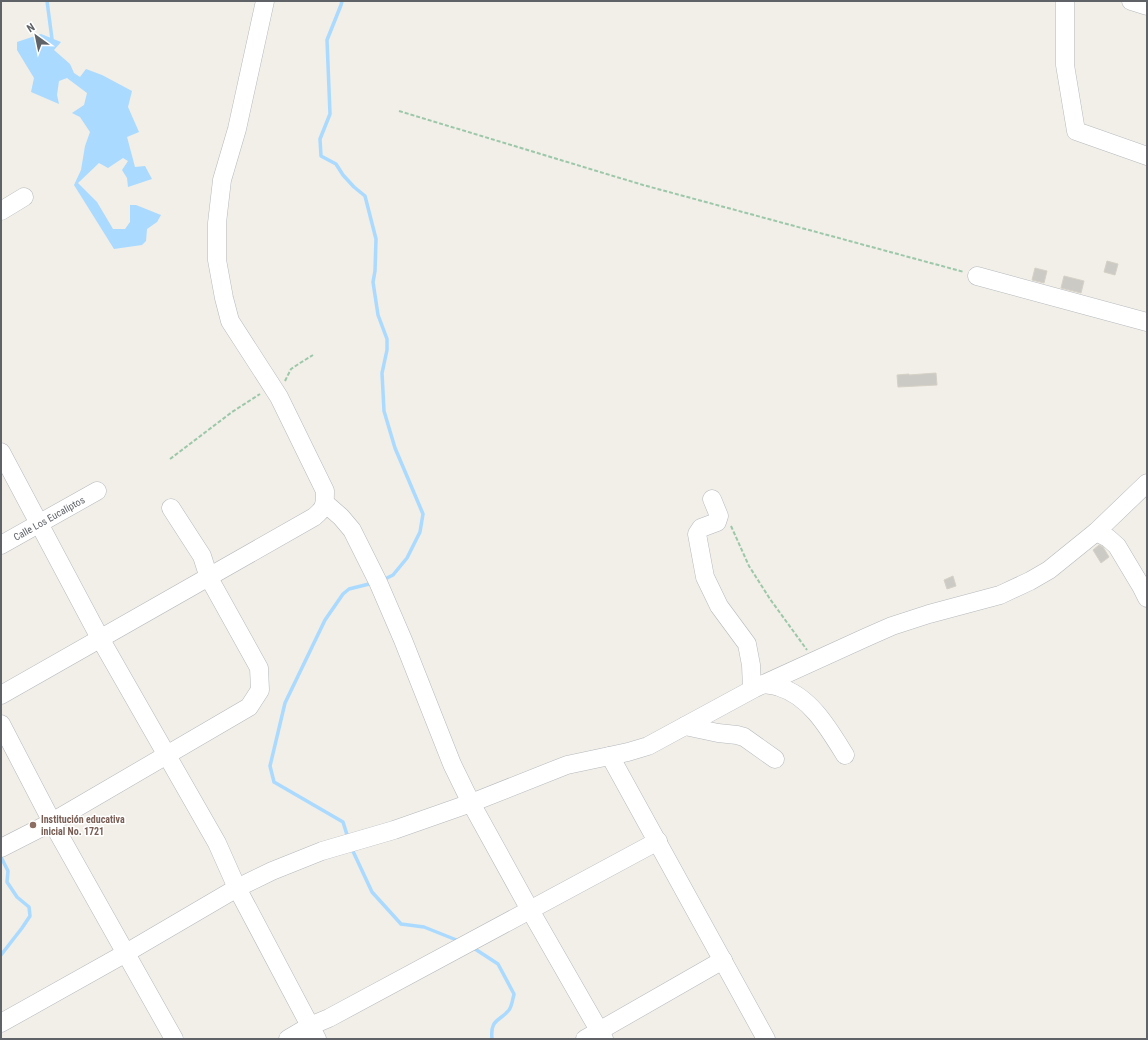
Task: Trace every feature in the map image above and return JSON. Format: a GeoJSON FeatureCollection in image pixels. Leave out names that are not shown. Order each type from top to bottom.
{"type":"FeatureCollection","features":[{"type":"Feature","properties":{"kind":"street"},"geometry":{"type":"LineString","coordinates":[[1,695],[101,640],[314,517],[322,510],[325,503],[325,491],[275,391],[230,321],[217,260],[217,223],[222,180],[237,129],[265,1]]}},
{"type":"Feature","properties":{"kind":"street"},"geometry":{"type":"LineString","coordinates":[[1065,1],[1065,65],[1076,131],[1147,156]]}},
{"type":"Feature","properties":{"kind":"street"},"geometry":{"type":"LineString","coordinates":[[1131,1],[1147,6]]}},
{"type":"Feature","properties":{"kind":"street"},"geometry":{"type":"LineString","coordinates":[[1,211],[24,197]]}},
{"type":"Feature","properties":{"kind":"street"},"geometry":{"type":"LineString","coordinates":[[977,276],[1147,322]]}},
{"type":"Feature","properties":{"kind":"street"},"geometry":{"type":"LineString","coordinates":[[1,452],[101,640],[166,756],[217,842],[237,888],[314,1033]]}},
{"type":"Feature","properties":{"kind":"street"},"geometry":{"type":"LineString","coordinates":[[1,1023],[126,953],[237,888],[272,871],[322,850],[394,830],[471,803],[567,765],[628,752],[648,746],[758,686],[892,626],[929,614],[1000,595],[1030,581],[1049,570],[1096,532],[1147,483]]}},
{"type":"Feature","properties":{"kind":"street","name":"Calle Los Eucaliptos"},"geometry":{"type":"LineString","coordinates":[[1,545],[97,491]]}},
{"type":"Feature","properties":{"kind":"street"},"geometry":{"type":"LineString","coordinates":[[712,499],[720,516],[717,522],[701,528],[697,534],[705,577],[720,606],[747,644],[751,665],[758,686]]}},
{"type":"Feature","properties":{"kind":"street"},"geometry":{"type":"LineString","coordinates":[[325,503],[341,517],[352,530],[378,582],[403,640],[452,764],[471,803],[530,910],[596,1036],[723,960]]}},
{"type":"Feature","properties":{"kind":"street"},"geometry":{"type":"LineString","coordinates":[[1,848],[52,822],[249,708],[260,690],[259,668],[209,578],[202,556],[170,508]]}},
{"type":"Feature","properties":{"kind":"street"},"geometry":{"type":"LineString","coordinates":[[1096,532],[1108,538],[1117,546],[1142,586],[1147,598]]}},
{"type":"Feature","properties":{"kind":"street"},"geometry":{"type":"LineString","coordinates":[[758,686],[780,687],[796,694],[815,711],[830,730],[845,755]]}},
{"type":"Feature","properties":{"kind":"street"},"geometry":{"type":"LineString","coordinates":[[1,724],[52,822],[174,1039]]}},
{"type":"Feature","properties":{"kind":"street"},"geometry":{"type":"LineString","coordinates":[[685,726],[744,737],[775,759]]}},
{"type":"Feature","properties":{"kind":"street"},"geometry":{"type":"LineString","coordinates":[[610,756],[766,1039]]}},
{"type":"Feature","properties":{"kind":"street"},"geometry":{"type":"LineString","coordinates":[[288,1039],[314,1033],[329,1018],[658,841]]}},
{"type":"Feature","properties":{"kind":"path"},"geometry":{"type":"LineString","coordinates":[[398,111],[643,185],[977,276]]}},
{"type":"Feature","properties":{"kind":"path"},"geometry":{"type":"LineString","coordinates":[[170,459],[232,412],[275,391],[285,381],[291,369],[313,355]]}},
{"type":"Feature","properties":{"kind":"path"},"geometry":{"type":"LineString","coordinates":[[720,516],[729,524],[749,566],[770,599],[814,660]]}},
{"type":"Feature","properties":{"kind":"water"},"geometry":{"type":"Polygon","coordinates":[[[41,34],[61,42],[54,50],[70,64],[74,73],[80,77],[86,69],[102,75],[132,91],[128,107],[139,132],[127,137],[135,167],[145,166],[152,179],[128,187],[127,178],[122,170],[128,161],[123,158],[108,168],[99,163],[78,183],[97,202],[113,229],[125,229],[130,222],[130,205],[136,205],[161,215],[157,222],[147,229],[146,241],[142,245],[114,249],[74,185],[81,170],[85,146],[90,132],[80,117],[72,113],[84,105],[87,93],[67,78],[59,81],[57,95],[59,104],[31,92],[34,78],[17,50],[17,42],[41,34]]]}},
{"type":"Feature","properties":{"kind":"building"},"geometry":{"type":"Polygon","coordinates":[[[1107,261],[1118,264],[1115,275],[1104,272],[1107,261]]]}},
{"type":"Feature","properties":{"kind":"building"},"geometry":{"type":"Polygon","coordinates":[[[1035,268],[1047,271],[1044,283],[1032,280],[1035,268]]]}},
{"type":"Feature","properties":{"kind":"building"},"geometry":{"type":"Polygon","coordinates":[[[1064,276],[1084,281],[1081,293],[1061,288],[1064,276]]]}},
{"type":"Feature","properties":{"kind":"building"},"geometry":{"type":"Polygon","coordinates":[[[936,373],[937,385],[898,387],[897,375],[936,373]]]}},
{"type":"Feature","properties":{"kind":"building"},"geometry":{"type":"Polygon","coordinates":[[[1099,545],[1103,547],[1109,557],[1101,563],[1093,550],[1099,545]]]}},
{"type":"Feature","properties":{"kind":"building"},"geometry":{"type":"Polygon","coordinates":[[[953,576],[956,586],[947,589],[944,580],[953,576]]]}},
{"type":"Feature","properties":{"kind":"waterway"},"geometry":{"type":"LineString","coordinates":[[47,1],[52,39]]}},
{"type":"Feature","properties":{"kind":"waterway"},"geometry":{"type":"LineString","coordinates":[[342,1],[327,40],[330,114],[320,139],[321,156],[336,164],[343,175],[365,196],[376,239],[375,271],[373,282],[378,315],[387,339],[387,350],[382,373],[384,411],[395,448],[423,514],[420,532],[407,558],[393,575],[383,580]]}},
{"type":"Feature","properties":{"kind":"waterway"},"geometry":{"type":"LineString","coordinates":[[348,838],[343,822],[274,782],[270,766],[285,703],[325,620],[343,594],[349,589],[373,583]]}},
{"type":"Feature","properties":{"kind":"waterway"},"geometry":{"type":"LineString","coordinates":[[351,847],[372,892],[401,924],[424,927],[459,941]]}},
{"type":"Feature","properties":{"kind":"waterway"},"geometry":{"type":"LineString","coordinates":[[1,857],[8,871],[7,882],[17,897],[29,907],[30,916],[1,955]]}},
{"type":"Feature","properties":{"kind":"waterway"},"geometry":{"type":"LineString","coordinates":[[472,947],[498,964],[514,994],[509,1010],[494,1024],[492,1028],[492,1039]]}},
{"type":"Feature","properties":{"kind":"place","name":"Institución educativa inicial No. 1721"},"geometry":{"type":"Point","coordinates":[33,825]}}]}
